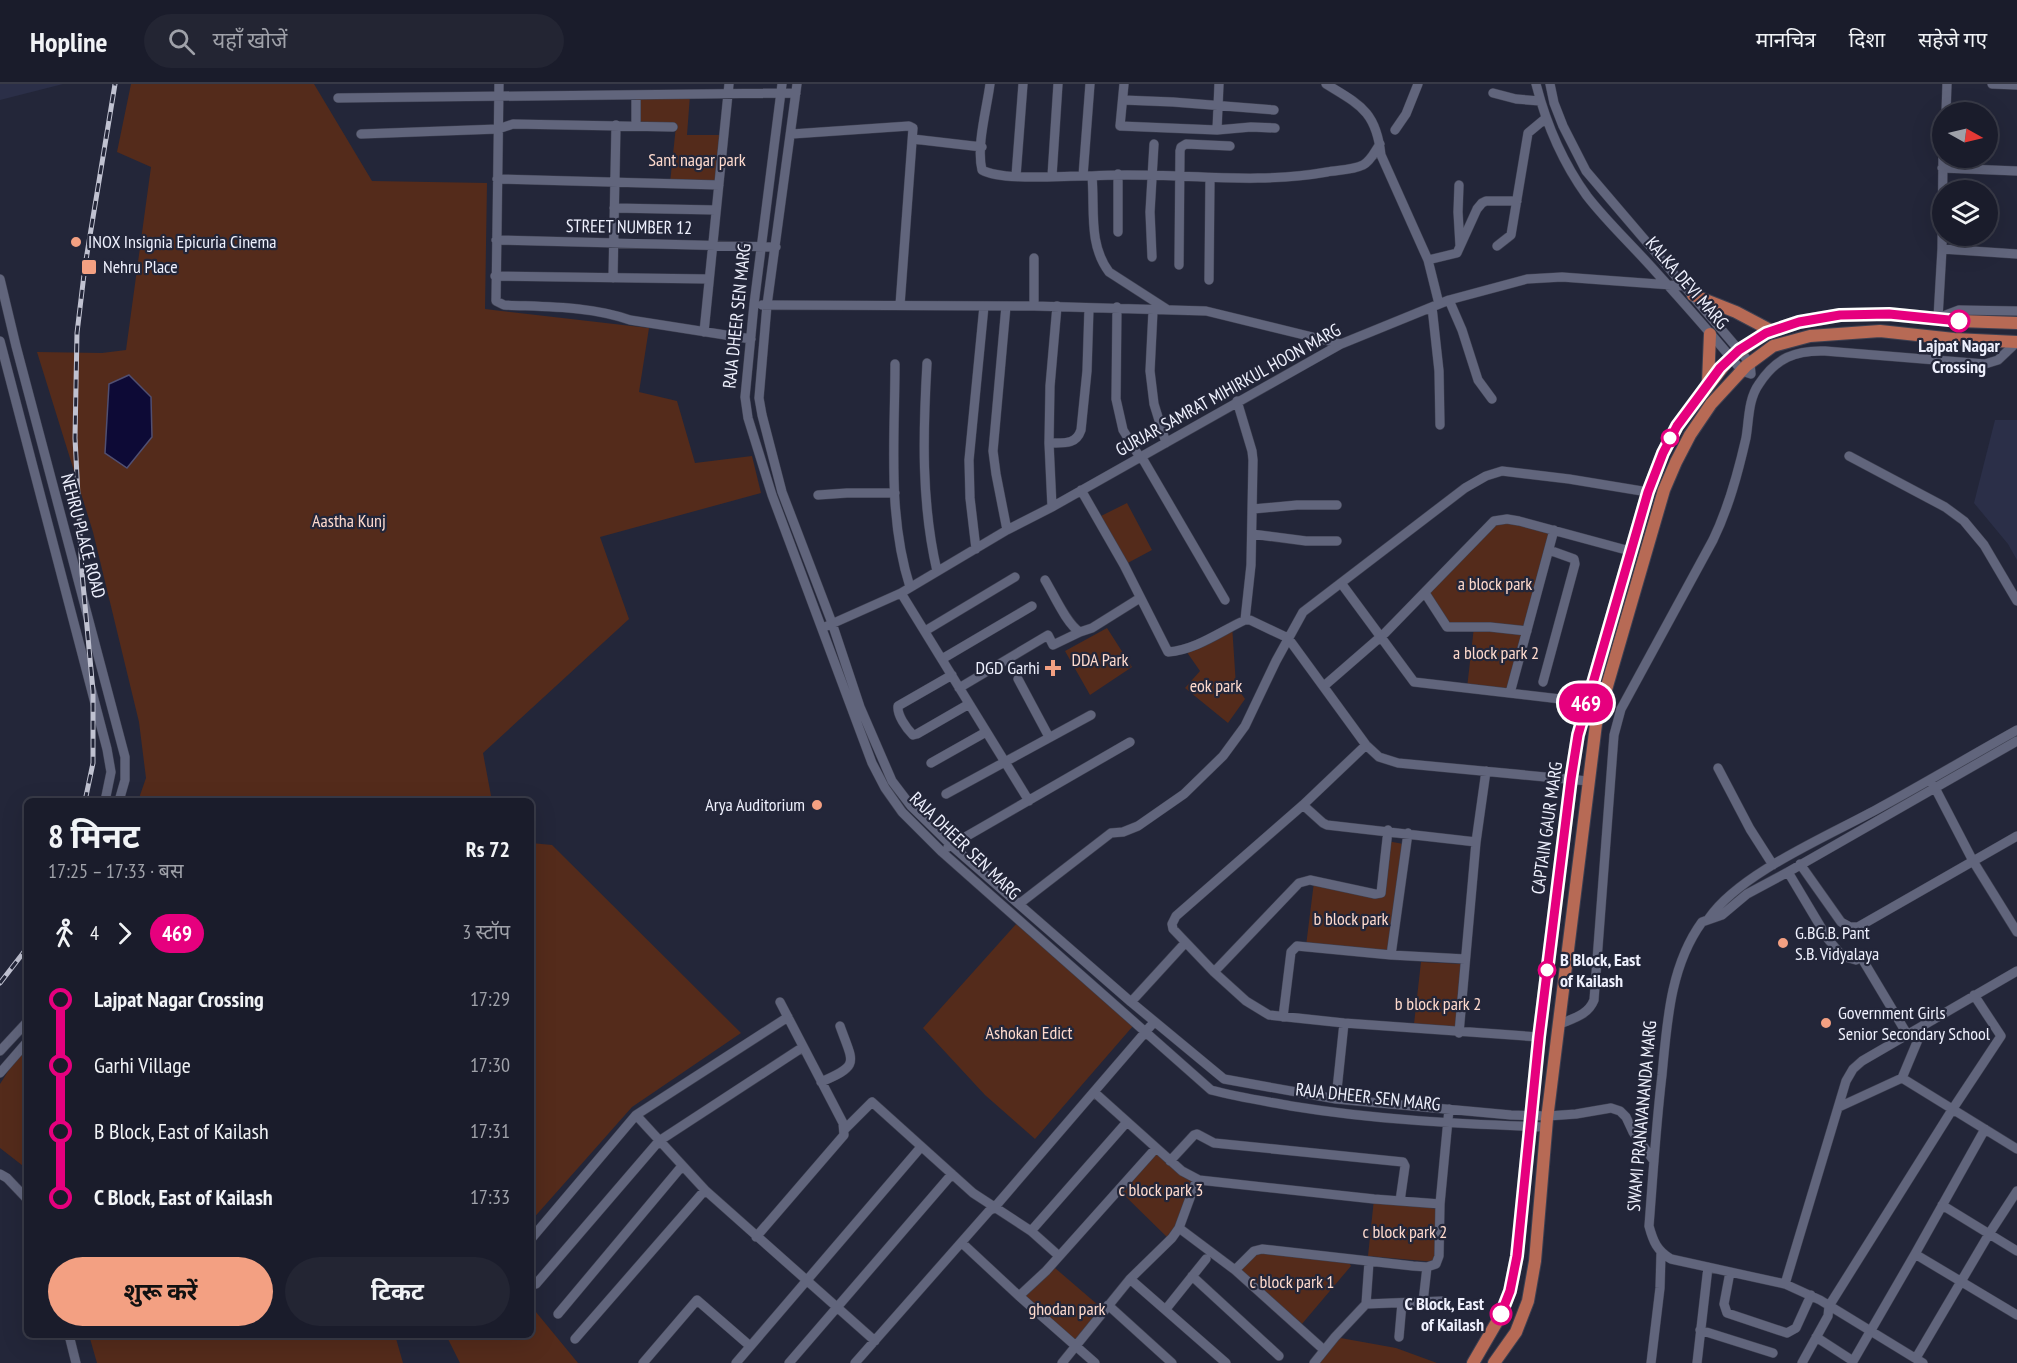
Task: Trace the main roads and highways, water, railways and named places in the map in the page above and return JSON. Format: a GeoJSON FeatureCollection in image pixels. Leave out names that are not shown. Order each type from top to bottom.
{"type":"FeatureCollection","features":[{"type":"Feature","properties":{"kind":"main road"},"geometry":{"type":"LineString","coordinates":[[1689,290],[1772,331]]}},
{"type":"Feature","properties":{"kind":"main road","name":"CAPTAIN GAUR MARG"},"geometry":{"type":"LineString","coordinates":[[1473,1363],[1498,1320],[1510,1291],[1517,1256],[1539,1037],[1578,735],[1648,492],[1663,453],[1677,426],[1708,384],[1735,354],[1772,331],[1799,322],[1840,315],[1889,314],[1959,321],[2017,323]]}},
{"type":"Feature","properties":{"kind":"main road","name":"CAPTAIN GAUR MARG"},"geometry":{"type":"LineString","coordinates":[[1494,1363],[1516,1332],[1528,1301],[1535,1261],[1547,1121],[1596,724],[1664,490],[1676,462],[1690,435],[1711,404],[1773,346],[1810,336],[1880,331],[1954,339],[2017,342]]}},
{"type":"Feature","properties":{"kind":"main road"},"geometry":{"type":"LineString","coordinates":[[1708,384],[1710,334]]}},
{"type":"Feature","properties":{"kind":"railway"},"geometry":{"type":"LineString","coordinates":[[86,798],[93,763],[93,691],[82,573],[75,438],[77,333],[85,266],[115,84]]}},
{"type":"Feature","properties":{"kind":"railway"},"geometry":{"type":"LineString","coordinates":[[0,983],[24,952]]}},
{"type":"Feature","properties":{"kind":"place","name":"INOX Insignia Epicuria Cinema"},"geometry":{"type":"Point","coordinates":[76,242]}},
{"type":"Feature","properties":{"kind":"place","name":"Nehru Place"},"geometry":{"type":"Point","coordinates":[89,267]}},
{"type":"Feature","properties":{"kind":"place","name":"Lajpat Nagar Crossing"},"geometry":{"type":"Point","coordinates":[1959,321]}},
{"type":"Feature","properties":{"kind":"place","name":"DGD Garhi"},"geometry":{"type":"Point","coordinates":[1053,668]}},
{"type":"Feature","properties":{"kind":"place","name":"Arya Auditorium"},"geometry":{"type":"Point","coordinates":[817,805]}},
{"type":"Feature","properties":{"kind":"place","name":"G.BG.B. Pant S.B. Vidyalaya"},"geometry":{"type":"Point","coordinates":[1783,943]}},
{"type":"Feature","properties":{"kind":"place","name":"B Block, East of Kailash"},"geometry":{"type":"Point","coordinates":[1547,970]}},
{"type":"Feature","properties":{"kind":"place","name":"Government Girls Senior Secondary School"},"geometry":{"type":"Point","coordinates":[1826,1023]}},
{"type":"Feature","properties":{"kind":"place","name":"C Block, East of Kailash"},"geometry":{"type":"Point","coordinates":[1501,1314]}},
{"type":"Feature","properties":{"kind":"park label","name":"Sant nagar park"},"geometry":{"type":"Point","coordinates":[697,160]}},
{"type":"Feature","properties":{"kind":"park label","name":"Aastha Kunj"},"geometry":{"type":"Point","coordinates":[349,521]}},
{"type":"Feature","properties":{"kind":"park label","name":"a block park"},"geometry":{"type":"Point","coordinates":[1495,584]}},
{"type":"Feature","properties":{"kind":"park label","name":"a block park 2"},"geometry":{"type":"Point","coordinates":[1496,653]}},
{"type":"Feature","properties":{"kind":"park label","name":"DDA Park"},"geometry":{"type":"Point","coordinates":[1100,660]}},
{"type":"Feature","properties":{"kind":"park label","name":"eok park"},"geometry":{"type":"Point","coordinates":[1216,686]}},
{"type":"Feature","properties":{"kind":"park label","name":"b block park"},"geometry":{"type":"Point","coordinates":[1351,919]}},
{"type":"Feature","properties":{"kind":"park label","name":"b block park 2"},"geometry":{"type":"Point","coordinates":[1438,1004]}},
{"type":"Feature","properties":{"kind":"park label","name":"Ashokan Edict"},"geometry":{"type":"Point","coordinates":[1029,1033]}},
{"type":"Feature","properties":{"kind":"park label","name":"c block park 3"},"geometry":{"type":"Point","coordinates":[1161,1190]}},
{"type":"Feature","properties":{"kind":"park label","name":"c block park 2"},"geometry":{"type":"Point","coordinates":[1405,1232]}},
{"type":"Feature","properties":{"kind":"park label","name":"c block park 1"},"geometry":{"type":"Point","coordinates":[1292,1282]}},
{"type":"Feature","properties":{"kind":"park label","name":"ghodan park"},"geometry":{"type":"Point","coordinates":[1067,1309]}}]}
